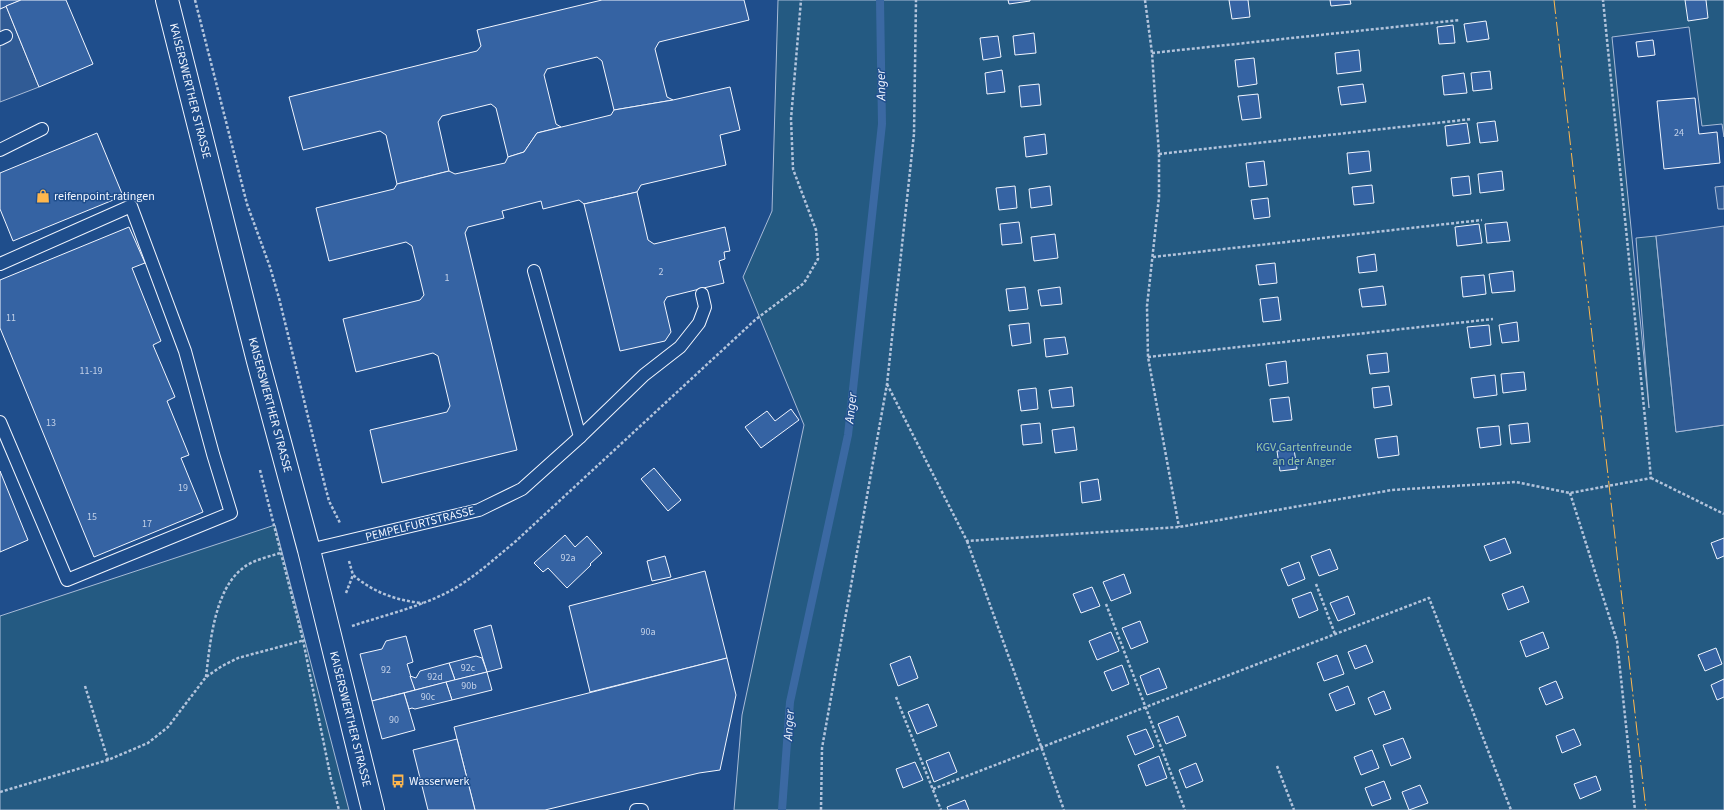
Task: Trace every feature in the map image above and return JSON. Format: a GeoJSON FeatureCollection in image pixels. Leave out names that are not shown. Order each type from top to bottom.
{"type":"FeatureCollection","features":[{"type":"Feature","properties":{"kind":"main road","name":"KAISERSWERTHER STRASSE"},"geometry":{"type":"LineString","coordinates":[[167,0],[258,361],[309,550],[373,810]]}},
{"type":"Feature","properties":{"kind":"lane"},"geometry":{"type":"LineString","coordinates":[[0,150],[42,129]]}},
{"type":"Feature","properties":{"kind":"lane"},"geometry":{"type":"LineString","coordinates":[[0,264],[131,206],[185,351],[231,513],[66,580],[0,422]]}},
{"type":"Feature","properties":{"kind":"lane"},"geometry":{"type":"LineString","coordinates":[[534,271],[580,437]]}},
{"type":"Feature","properties":{"kind":"lane","name":"PEMPELFURTSTRASSE"},"geometry":{"type":"LineString","coordinates":[[309,550],[479,510],[522,489],[580,437],[644,376],[680,347],[699,323],[705,307],[702,294]]}},
{"type":"Feature","properties":{"kind":"lane"},"geometry":{"type":"LineString","coordinates":[[636,810],[642,810]]}},
{"type":"Feature","properties":{"kind":"path"},"geometry":{"type":"LineString","coordinates":[[195,0],[242,186],[275,286],[329,501],[339,518],[353,575],[391,597],[404,601],[423,603]]}},
{"type":"Feature","properties":{"kind":"path"},"geometry":{"type":"LineString","coordinates":[[0,792],[108,760],[148,743],[168,727],[206,677],[222,666],[238,658],[329,633],[423,603],[449,591],[477,574],[521,536],[755,320],[804,283],[818,259],[816,230],[793,169],[791,119],[800,0]]}},
{"type":"Feature","properties":{"kind":"path"},"geometry":{"type":"LineString","coordinates":[[821,810],[822,748],[887,384],[914,134],[916,0]]}},
{"type":"Feature","properties":{"kind":"path"},"geometry":{"type":"LineString","coordinates":[[1145,0],[1152,53],[1160,154],[1153,256],[1147,306],[1148,357],[1180,527]]}},
{"type":"Feature","properties":{"kind":"path"},"geometry":{"type":"LineString","coordinates":[[1603,0],[1650,478]]}},
{"type":"Feature","properties":{"kind":"path"},"geometry":{"type":"LineString","coordinates":[[1152,53],[1460,20]]}},
{"type":"Feature","properties":{"kind":"path"},"geometry":{"type":"LineString","coordinates":[[1160,154],[1472,119]]}},
{"type":"Feature","properties":{"kind":"path"},"geometry":{"type":"LineString","coordinates":[[1153,256],[1482,220]]}},
{"type":"Feature","properties":{"kind":"path"},"geometry":{"type":"LineString","coordinates":[[1148,357],[1493,319]]}},
{"type":"Feature","properties":{"kind":"path"},"geometry":{"type":"LineString","coordinates":[[887,384],[967,542],[1064,810]]}},
{"type":"Feature","properties":{"kind":"path"},"geometry":{"type":"LineString","coordinates":[[967,542],[1180,527],[1392,490],[1516,482],[1570,493],[1650,478],[1724,514]]}},
{"type":"Feature","properties":{"kind":"path"},"geometry":{"type":"LineString","coordinates":[[1570,493],[1617,641],[1635,810]]}},
{"type":"Feature","properties":{"kind":"path"},"geometry":{"type":"LineString","coordinates":[[206,677],[213,624],[222,599],[235,576],[243,567],[252,562],[280,553]]}},
{"type":"Feature","properties":{"kind":"path"},"geometry":{"type":"LineString","coordinates":[[1316,584],[1335,634]]}},
{"type":"Feature","properties":{"kind":"path"},"geometry":{"type":"LineString","coordinates":[[933,789],[1429,598],[1511,810]]}},
{"type":"Feature","properties":{"kind":"path"},"geometry":{"type":"LineString","coordinates":[[1106,604],[1185,810]]}},
{"type":"Feature","properties":{"kind":"path"},"geometry":{"type":"LineString","coordinates":[[85,686],[108,760]]}},
{"type":"Feature","properties":{"kind":"path"},"geometry":{"type":"LineString","coordinates":[[896,697],[941,810]]}},
{"type":"Feature","properties":{"kind":"path"},"geometry":{"type":"LineString","coordinates":[[1277,766],[1294,810]]}},
{"type":"Feature","properties":{"kind":"green space","name":"KGV Gartenfreunde an der Anger"},"geometry":{"type":"Polygon","coordinates":[[[778,0],[1724,0],[1724,137],[1722,124],[1702,126],[1689,27],[1612,37],[1649,408],[1636,238],[1656,236],[1676,432],[1724,425],[1724,810],[734,810],[742,715],[804,425],[743,277],[772,211],[778,0]]]}},
{"type":"Feature","properties":{"kind":"green space"},"geometry":{"type":"Polygon","coordinates":[[[275,525],[349,810],[0,810],[0,616],[275,525]]]}},
{"type":"Feature","properties":{"kind":"shaded area"},"geometry":{"type":"Polygon","coordinates":[[[6,6],[39,87],[0,102],[0,9],[6,6]]]}},
{"type":"Feature","properties":{"kind":"shaded area"},"geometry":{"type":"Polygon","coordinates":[[[1724,186],[1724,209],[1718,209],[1715,187],[1724,186]]]}},
{"type":"Feature","properties":{"kind":"shaded area"},"geometry":{"type":"Polygon","coordinates":[[[1724,226],[1724,425],[1676,432],[1656,236],[1724,226]]]}},
{"type":"Feature","properties":{"kind":"building"},"geometry":{"type":"Polygon","coordinates":[[[0,0],[21,0],[0,9],[0,0]]]}},
{"type":"Feature","properties":{"kind":"building"},"geometry":{"type":"Polygon","coordinates":[[[21,0],[66,0],[93,64],[39,87],[6,6],[21,0]]]}},
{"type":"Feature","properties":{"kind":"building"},"geometry":{"type":"Polygon","coordinates":[[[602,0],[744,0],[749,20],[659,42],[655,49],[667,97],[673,100],[614,110],[602,61],[597,57],[547,69],[544,75],[556,124],[561,127],[537,133],[524,152],[508,157],[496,108],[491,104],[442,116],[438,122],[449,171],[397,184],[386,135],[380,131],[303,150],[289,97],[477,51],[481,46],[477,30],[602,0]]]}},
{"type":"Feature","properties":{"kind":"building"},"geometry":{"type":"Polygon","coordinates":[[[1008,0],[1030,0],[1030,1],[1009,4],[1008,0]]]}},
{"type":"Feature","properties":{"kind":"building"},"geometry":{"type":"Polygon","coordinates":[[[1229,0],[1248,0],[1250,17],[1232,19],[1229,0]]]}},
{"type":"Feature","properties":{"kind":"building"},"geometry":{"type":"Polygon","coordinates":[[[1330,0],[1350,0],[1351,4],[1331,6],[1330,0]]]}},
{"type":"Feature","properties":{"kind":"building"},"geometry":{"type":"Polygon","coordinates":[[[1685,0],[1706,0],[1708,18],[1688,21],[1685,0]]]}},
{"type":"Feature","properties":{"kind":"building"},"geometry":{"type":"Polygon","coordinates":[[[1486,21],[1489,39],[1467,42],[1464,24],[1486,21]]]}},
{"type":"Feature","properties":{"kind":"building"},"geometry":{"type":"Polygon","coordinates":[[[1453,25],[1455,43],[1439,44],[1437,27],[1453,25]]]}},
{"type":"Feature","properties":{"kind":"building"},"geometry":{"type":"Polygon","coordinates":[[[1034,33],[1036,53],[1015,55],[1013,36],[1034,33]]]}},
{"type":"Feature","properties":{"kind":"building"},"geometry":{"type":"Polygon","coordinates":[[[998,36],[1001,57],[983,60],[980,38],[998,36]]]}},
{"type":"Feature","properties":{"kind":"building"},"geometry":{"type":"Polygon","coordinates":[[[1653,40],[1655,55],[1638,57],[1636,42],[1653,40]]]}},
{"type":"Feature","properties":{"kind":"building"},"geometry":{"type":"Polygon","coordinates":[[[1359,50],[1361,71],[1337,74],[1335,53],[1359,50]]]}},
{"type":"Feature","properties":{"kind":"building"},"geometry":{"type":"Polygon","coordinates":[[[1254,58],[1257,84],[1238,87],[1235,60],[1254,58]]]}},
{"type":"Feature","properties":{"kind":"building"},"geometry":{"type":"Polygon","coordinates":[[[1002,70],[1005,92],[987,94],[985,73],[1002,70]]]}},
{"type":"Feature","properties":{"kind":"building"},"geometry":{"type":"Polygon","coordinates":[[[1490,71],[1492,89],[1473,91],[1471,73],[1490,71]]]}},
{"type":"Feature","properties":{"kind":"building"},"geometry":{"type":"Polygon","coordinates":[[[1464,73],[1467,93],[1444,95],[1442,76],[1464,73]]]}},
{"type":"Feature","properties":{"kind":"building"},"geometry":{"type":"Polygon","coordinates":[[[1039,84],[1041,105],[1021,107],[1019,86],[1039,84]]]}},
{"type":"Feature","properties":{"kind":"building"},"geometry":{"type":"Polygon","coordinates":[[[1363,84],[1366,102],[1341,105],[1338,87],[1363,84]]]}},
{"type":"Feature","properties":{"kind":"building"},"geometry":{"type":"Polygon","coordinates":[[[730,87],[740,130],[720,135],[726,165],[641,185],[637,192],[584,204],[579,200],[543,209],[541,201],[502,211],[504,218],[468,227],[465,233],[517,450],[382,483],[370,430],[447,412],[450,406],[438,356],[433,353],[356,372],[343,319],[420,300],[424,295],[412,246],[406,242],[329,261],[316,208],[394,189],[397,184],[449,171],[455,174],[505,163],[508,157],[524,152],[537,133],[611,115],[614,110],[673,100],[730,87]]]}},
{"type":"Feature","properties":{"kind":"building"},"geometry":{"type":"Polygon","coordinates":[[[1258,94],[1261,118],[1242,120],[1238,96],[1258,94]]]}},
{"type":"Feature","properties":{"kind":"building"},"geometry":{"type":"Polygon","coordinates":[[[1695,98],[1699,134],[1717,132],[1720,163],[1664,169],[1657,101],[1695,98]]]}},
{"type":"Feature","properties":{"kind":"building"},"geometry":{"type":"Polygon","coordinates":[[[1495,121],[1498,141],[1480,143],[1477,123],[1495,121]]]}},
{"type":"Feature","properties":{"kind":"building"},"geometry":{"type":"Polygon","coordinates":[[[1467,123],[1470,143],[1447,146],[1445,126],[1467,123]]]}},
{"type":"Feature","properties":{"kind":"building"},"geometry":{"type":"Polygon","coordinates":[[[97,133],[123,196],[13,241],[0,209],[0,173],[97,133]]]}},
{"type":"Feature","properties":{"kind":"building"},"geometry":{"type":"Polygon","coordinates":[[[1045,134],[1047,154],[1026,157],[1024,137],[1045,134]]]}},
{"type":"Feature","properties":{"kind":"building"},"geometry":{"type":"Polygon","coordinates":[[[1369,151],[1371,171],[1349,174],[1347,153],[1369,151]]]}},
{"type":"Feature","properties":{"kind":"building"},"geometry":{"type":"Polygon","coordinates":[[[1264,161],[1267,185],[1249,187],[1246,163],[1264,161]]]}},
{"type":"Feature","properties":{"kind":"building"},"geometry":{"type":"Polygon","coordinates":[[[1502,171],[1504,190],[1480,193],[1478,174],[1502,171]]]}},
{"type":"Feature","properties":{"kind":"building"},"geometry":{"type":"Polygon","coordinates":[[[1469,176],[1471,194],[1453,196],[1451,178],[1469,176]]]}},
{"type":"Feature","properties":{"kind":"building"},"geometry":{"type":"Polygon","coordinates":[[[1372,185],[1374,203],[1354,205],[1352,187],[1372,185]]]}},
{"type":"Feature","properties":{"kind":"building"},"geometry":{"type":"Polygon","coordinates":[[[1015,186],[1017,208],[999,210],[996,188],[1015,186]]]}},
{"type":"Feature","properties":{"kind":"building"},"geometry":{"type":"Polygon","coordinates":[[[1050,186],[1052,205],[1031,208],[1029,189],[1050,186]]]}},
{"type":"Feature","properties":{"kind":"building"},"geometry":{"type":"Polygon","coordinates":[[[637,192],[648,240],[654,244],[725,227],[730,251],[724,252],[725,259],[719,261],[724,283],[667,297],[664,302],[671,332],[665,341],[620,351],[584,204],[637,192]]]}},
{"type":"Feature","properties":{"kind":"building"},"geometry":{"type":"Polygon","coordinates":[[[1268,198],[1270,217],[1254,219],[1251,200],[1268,198]]]}},
{"type":"Feature","properties":{"kind":"building"},"geometry":{"type":"Polygon","coordinates":[[[1019,222],[1022,243],[1002,245],[1000,224],[1019,222]]]}},
{"type":"Feature","properties":{"kind":"building"},"geometry":{"type":"Polygon","coordinates":[[[1507,222],[1510,241],[1487,243],[1485,224],[1507,222]]]}},
{"type":"Feature","properties":{"kind":"building"},"geometry":{"type":"Polygon","coordinates":[[[1479,224],[1482,243],[1457,246],[1455,227],[1479,224]]]}},
{"type":"Feature","properties":{"kind":"building"},"geometry":{"type":"Polygon","coordinates":[[[129,227],[145,263],[132,268],[161,341],[153,345],[175,397],[167,401],[189,455],[181,458],[203,512],[94,557],[0,328],[0,280],[129,227]]]}},
{"type":"Feature","properties":{"kind":"building"},"geometry":{"type":"Polygon","coordinates":[[[1055,234],[1058,258],[1034,261],[1031,237],[1055,234]]]}},
{"type":"Feature","properties":{"kind":"building"},"geometry":{"type":"Polygon","coordinates":[[[1375,254],[1377,271],[1359,273],[1357,257],[1375,254]]]}},
{"type":"Feature","properties":{"kind":"building"},"geometry":{"type":"Polygon","coordinates":[[[1275,263],[1277,283],[1259,285],[1256,265],[1275,263]]]}},
{"type":"Feature","properties":{"kind":"building"},"geometry":{"type":"Polygon","coordinates":[[[1513,271],[1515,291],[1492,293],[1489,274],[1513,271]]]}},
{"type":"Feature","properties":{"kind":"building"},"geometry":{"type":"Polygon","coordinates":[[[1484,275],[1486,294],[1463,297],[1461,277],[1484,275]]]}},
{"type":"Feature","properties":{"kind":"building"},"geometry":{"type":"Polygon","coordinates":[[[1383,286],[1386,305],[1362,307],[1359,289],[1383,286]]]}},
{"type":"Feature","properties":{"kind":"building"},"geometry":{"type":"Polygon","coordinates":[[[1025,287],[1028,309],[1009,311],[1006,289],[1025,287]]]}},
{"type":"Feature","properties":{"kind":"building"},"geometry":{"type":"Polygon","coordinates":[[[1060,287],[1062,304],[1041,306],[1038,290],[1060,287]]]}},
{"type":"Feature","properties":{"kind":"building"},"geometry":{"type":"Polygon","coordinates":[[[1278,297],[1281,320],[1263,322],[1260,299],[1278,297]]]}},
{"type":"Feature","properties":{"kind":"building"},"geometry":{"type":"Polygon","coordinates":[[[1517,322],[1519,341],[1502,343],[1499,325],[1517,322]]]}},
{"type":"Feature","properties":{"kind":"building"},"geometry":{"type":"Polygon","coordinates":[[[1029,323],[1031,343],[1012,346],[1009,325],[1029,323]]]}},
{"type":"Feature","properties":{"kind":"building"},"geometry":{"type":"Polygon","coordinates":[[[1489,325],[1491,345],[1470,348],[1467,327],[1489,325]]]}},
{"type":"Feature","properties":{"kind":"building"},"geometry":{"type":"Polygon","coordinates":[[[1065,337],[1068,354],[1046,357],[1044,339],[1065,337]]]}},
{"type":"Feature","properties":{"kind":"building"},"geometry":{"type":"Polygon","coordinates":[[[1387,353],[1389,372],[1370,374],[1367,355],[1387,353]]]}},
{"type":"Feature","properties":{"kind":"building"},"geometry":{"type":"Polygon","coordinates":[[[1286,361],[1288,383],[1269,386],[1266,364],[1286,361]]]}},
{"type":"Feature","properties":{"kind":"building"},"geometry":{"type":"Polygon","coordinates":[[[1524,372],[1526,390],[1503,393],[1501,374],[1524,372]]]}},
{"type":"Feature","properties":{"kind":"building"},"geometry":{"type":"Polygon","coordinates":[[[1495,375],[1497,395],[1474,398],[1471,378],[1495,375]]]}},
{"type":"Feature","properties":{"kind":"building"},"geometry":{"type":"Polygon","coordinates":[[[1389,386],[1392,405],[1374,408],[1372,388],[1389,386]]]}},
{"type":"Feature","properties":{"kind":"building"},"geometry":{"type":"Polygon","coordinates":[[[1072,387],[1074,406],[1052,408],[1049,390],[1072,387]]]}},
{"type":"Feature","properties":{"kind":"building"},"geometry":{"type":"Polygon","coordinates":[[[1036,388],[1038,409],[1021,411],[1018,390],[1036,388]]]}},
{"type":"Feature","properties":{"kind":"building"},"geometry":{"type":"Polygon","coordinates":[[[1289,397],[1292,420],[1273,422],[1270,399],[1289,397]]]}},
{"type":"Feature","properties":{"kind":"building"},"geometry":{"type":"Polygon","coordinates":[[[791,409],[799,420],[761,448],[745,427],[767,411],[775,421],[791,409]]]}},
{"type":"Feature","properties":{"kind":"building"},"geometry":{"type":"Polygon","coordinates":[[[1040,423],[1042,443],[1023,445],[1021,425],[1040,423]]]}},
{"type":"Feature","properties":{"kind":"building"},"geometry":{"type":"Polygon","coordinates":[[[1528,423],[1530,442],[1511,444],[1509,425],[1528,423]]]}},
{"type":"Feature","properties":{"kind":"building"},"geometry":{"type":"Polygon","coordinates":[[[1499,426],[1501,445],[1480,448],[1477,428],[1499,426]]]}},
{"type":"Feature","properties":{"kind":"building"},"geometry":{"type":"Polygon","coordinates":[[[1074,427],[1077,450],[1055,453],[1052,430],[1074,427]]]}},
{"type":"Feature","properties":{"kind":"building"},"geometry":{"type":"Polygon","coordinates":[[[1397,436],[1399,455],[1378,458],[1375,439],[1397,436]]]}},
{"type":"Feature","properties":{"kind":"building"},"geometry":{"type":"Polygon","coordinates":[[[1294,449],[1297,469],[1280,471],[1277,451],[1294,449]]]}},
{"type":"Feature","properties":{"kind":"building"},"geometry":{"type":"Polygon","coordinates":[[[654,468],[681,500],[668,511],[641,479],[654,468]]]}},
{"type":"Feature","properties":{"kind":"building"},"geometry":{"type":"Polygon","coordinates":[[[0,471],[28,540],[0,552],[0,471]]]}},
{"type":"Feature","properties":{"kind":"building"},"geometry":{"type":"Polygon","coordinates":[[[1098,479],[1101,500],[1082,503],[1080,482],[1098,479]]]}},
{"type":"Feature","properties":{"kind":"building"},"geometry":{"type":"Polygon","coordinates":[[[565,535],[575,547],[587,536],[602,553],[567,588],[548,568],[543,572],[534,563],[565,535]]]}},
{"type":"Feature","properties":{"kind":"building"},"geometry":{"type":"Polygon","coordinates":[[[1505,538],[1511,553],[1490,561],[1484,546],[1505,538]]]}},
{"type":"Feature","properties":{"kind":"building"},"geometry":{"type":"Polygon","coordinates":[[[1724,538],[1724,556],[1717,559],[1711,543],[1724,538]]]}},
{"type":"Feature","properties":{"kind":"building"},"geometry":{"type":"Polygon","coordinates":[[[1330,549],[1338,569],[1319,576],[1311,556],[1330,549]]]}},
{"type":"Feature","properties":{"kind":"building"},"geometry":{"type":"Polygon","coordinates":[[[665,556],[671,577],[652,581],[647,561],[665,556]]]}},
{"type":"Feature","properties":{"kind":"building"},"geometry":{"type":"Polygon","coordinates":[[[1299,562],[1305,579],[1288,586],[1281,569],[1299,562]]]}},
{"type":"Feature","properties":{"kind":"building"},"geometry":{"type":"Polygon","coordinates":[[[705,571],[727,658],[590,692],[569,606],[705,571]]]}},
{"type":"Feature","properties":{"kind":"building"},"geometry":{"type":"Polygon","coordinates":[[[1124,574],[1131,593],[1111,601],[1103,582],[1124,574]]]}},
{"type":"Feature","properties":{"kind":"building"},"geometry":{"type":"Polygon","coordinates":[[[1523,586],[1529,602],[1508,610],[1502,594],[1523,586]]]}},
{"type":"Feature","properties":{"kind":"building"},"geometry":{"type":"Polygon","coordinates":[[[1092,587],[1100,606],[1081,613],[1073,594],[1092,587]]]}},
{"type":"Feature","properties":{"kind":"building"},"geometry":{"type":"Polygon","coordinates":[[[1311,592],[1318,610],[1299,618],[1292,599],[1311,592]]]}},
{"type":"Feature","properties":{"kind":"building"},"geometry":{"type":"Polygon","coordinates":[[[1348,596],[1355,614],[1338,621],[1330,603],[1348,596]]]}},
{"type":"Feature","properties":{"kind":"building"},"geometry":{"type":"Polygon","coordinates":[[[1140,621],[1148,642],[1131,649],[1122,628],[1140,621]]]}},
{"type":"Feature","properties":{"kind":"building"},"geometry":{"type":"Polygon","coordinates":[[[491,625],[502,668],[487,672],[474,630],[491,625]]]}},
{"type":"Feature","properties":{"kind":"building"},"geometry":{"type":"Polygon","coordinates":[[[1111,632],[1119,651],[1097,660],[1089,641],[1111,632]]]}},
{"type":"Feature","properties":{"kind":"building"},"geometry":{"type":"Polygon","coordinates":[[[1543,632],[1549,648],[1526,657],[1520,641],[1543,632]]]}},
{"type":"Feature","properties":{"kind":"building"},"geometry":{"type":"Polygon","coordinates":[[[406,636],[413,662],[407,664],[415,690],[372,701],[360,654],[382,649],[386,641],[406,636]]]}},
{"type":"Feature","properties":{"kind":"building"},"geometry":{"type":"Polygon","coordinates":[[[1366,645],[1373,662],[1355,669],[1348,652],[1366,645]]]}},
{"type":"Feature","properties":{"kind":"building"},"geometry":{"type":"Polygon","coordinates":[[[1716,648],[1722,664],[1705,671],[1698,655],[1716,648]]]}},
{"type":"Feature","properties":{"kind":"building"},"geometry":{"type":"Polygon","coordinates":[[[1337,655],[1344,674],[1324,681],[1317,663],[1337,655]]]}},
{"type":"Feature","properties":{"kind":"building"},"geometry":{"type":"Polygon","coordinates":[[[476,656],[482,658],[487,672],[455,680],[449,663],[476,656]]]}},
{"type":"Feature","properties":{"kind":"building"},"geometry":{"type":"Polygon","coordinates":[[[910,656],[918,678],[898,686],[890,664],[910,656]]]}},
{"type":"Feature","properties":{"kind":"building"},"geometry":{"type":"Polygon","coordinates":[[[727,658],[736,695],[720,770],[699,773],[545,810],[475,810],[454,727],[727,658]]]}},
{"type":"Feature","properties":{"kind":"building"},"geometry":{"type":"Polygon","coordinates":[[[449,663],[455,680],[415,690],[410,676],[416,678],[420,671],[449,663]]]}},
{"type":"Feature","properties":{"kind":"building"},"geometry":{"type":"Polygon","coordinates":[[[1122,665],[1129,684],[1112,691],[1104,672],[1122,665]]]}},
{"type":"Feature","properties":{"kind":"building"},"geometry":{"type":"Polygon","coordinates":[[[1159,668],[1167,688],[1147,695],[1140,676],[1159,668]]]}},
{"type":"Feature","properties":{"kind":"building"},"geometry":{"type":"Polygon","coordinates":[[[487,672],[492,690],[452,700],[446,682],[487,672]]]}},
{"type":"Feature","properties":{"kind":"building"},"geometry":{"type":"Polygon","coordinates":[[[1724,679],[1724,697],[1717,700],[1711,685],[1724,679]]]}},
{"type":"Feature","properties":{"kind":"building"},"geometry":{"type":"Polygon","coordinates":[[[1556,681],[1563,698],[1546,705],[1539,688],[1556,681]]]}},
{"type":"Feature","properties":{"kind":"building"},"geometry":{"type":"Polygon","coordinates":[[[446,682],[452,700],[415,709],[409,709],[404,693],[446,682]]]}},
{"type":"Feature","properties":{"kind":"building"},"geometry":{"type":"Polygon","coordinates":[[[1348,686],[1355,704],[1336,711],[1329,694],[1348,686]]]}},
{"type":"Feature","properties":{"kind":"building"},"geometry":{"type":"Polygon","coordinates":[[[1384,691],[1391,709],[1375,715],[1368,698],[1384,691]]]}},
{"type":"Feature","properties":{"kind":"building"},"geometry":{"type":"Polygon","coordinates":[[[404,693],[415,730],[382,739],[372,701],[404,693]]]}},
{"type":"Feature","properties":{"kind":"building"},"geometry":{"type":"Polygon","coordinates":[[[928,704],[937,726],[917,734],[908,712],[928,704]]]}},
{"type":"Feature","properties":{"kind":"building"},"geometry":{"type":"Polygon","coordinates":[[[1178,716],[1186,736],[1166,744],[1158,724],[1178,716]]]}},
{"type":"Feature","properties":{"kind":"building"},"geometry":{"type":"Polygon","coordinates":[[[1146,729],[1154,747],[1135,755],[1127,736],[1146,729]]]}},
{"type":"Feature","properties":{"kind":"building"},"geometry":{"type":"Polygon","coordinates":[[[1574,729],[1581,745],[1562,753],[1556,736],[1574,729]]]}},
{"type":"Feature","properties":{"kind":"building"},"geometry":{"type":"Polygon","coordinates":[[[1403,738],[1411,758],[1391,766],[1383,745],[1403,738]]]}},
{"type":"Feature","properties":{"kind":"building"},"geometry":{"type":"Polygon","coordinates":[[[457,739],[475,810],[428,810],[413,750],[457,739]]]}},
{"type":"Feature","properties":{"kind":"building"},"geometry":{"type":"Polygon","coordinates":[[[1372,750],[1379,768],[1361,775],[1354,757],[1372,750]]]}},
{"type":"Feature","properties":{"kind":"building"},"geometry":{"type":"Polygon","coordinates":[[[949,752],[957,772],[934,782],[926,761],[949,752]]]}},
{"type":"Feature","properties":{"kind":"building"},"geometry":{"type":"Polygon","coordinates":[[[1159,756],[1167,778],[1146,786],[1138,765],[1159,756]]]}},
{"type":"Feature","properties":{"kind":"building"},"geometry":{"type":"Polygon","coordinates":[[[915,762],[923,780],[903,788],[896,769],[915,762]]]}},
{"type":"Feature","properties":{"kind":"building"},"geometry":{"type":"Polygon","coordinates":[[[1196,763],[1203,781],[1186,788],[1179,770],[1196,763]]]}},
{"type":"Feature","properties":{"kind":"building"},"geometry":{"type":"Polygon","coordinates":[[[1596,776],[1601,790],[1580,799],[1574,784],[1596,776]]]}},
{"type":"Feature","properties":{"kind":"building"},"geometry":{"type":"Polygon","coordinates":[[[1384,781],[1391,799],[1372,806],[1365,788],[1384,781]]]}},
{"type":"Feature","properties":{"kind":"building"},"geometry":{"type":"Polygon","coordinates":[[[1420,785],[1428,803],[1409,810],[1402,792],[1420,785]]]}},
{"type":"Feature","properties":{"kind":"building"},"geometry":{"type":"Polygon","coordinates":[[[965,800],[969,810],[948,810],[947,807],[965,800]]]}},
{"type":"Feature","properties":{"kind":"waterway","name":"Anger"},"geometry":{"type":"LineString","coordinates":[[782,810],[790,702],[848,435],[882,124],[880,0]]}},
{"type":"Feature","properties":{"kind":"power"},"geometry":{"type":"LineString","coordinates":[[1554,0],[1646,810]]}},
{"type":"Feature","properties":{"kind":"place","name":"reifenpoint-ratingen"},"geometry":{"type":"Point","coordinates":[43,196]}},
{"type":"Feature","properties":{"kind":"place","name":"Wasserwerk"},"geometry":{"type":"Point","coordinates":[398,781]}}]}
